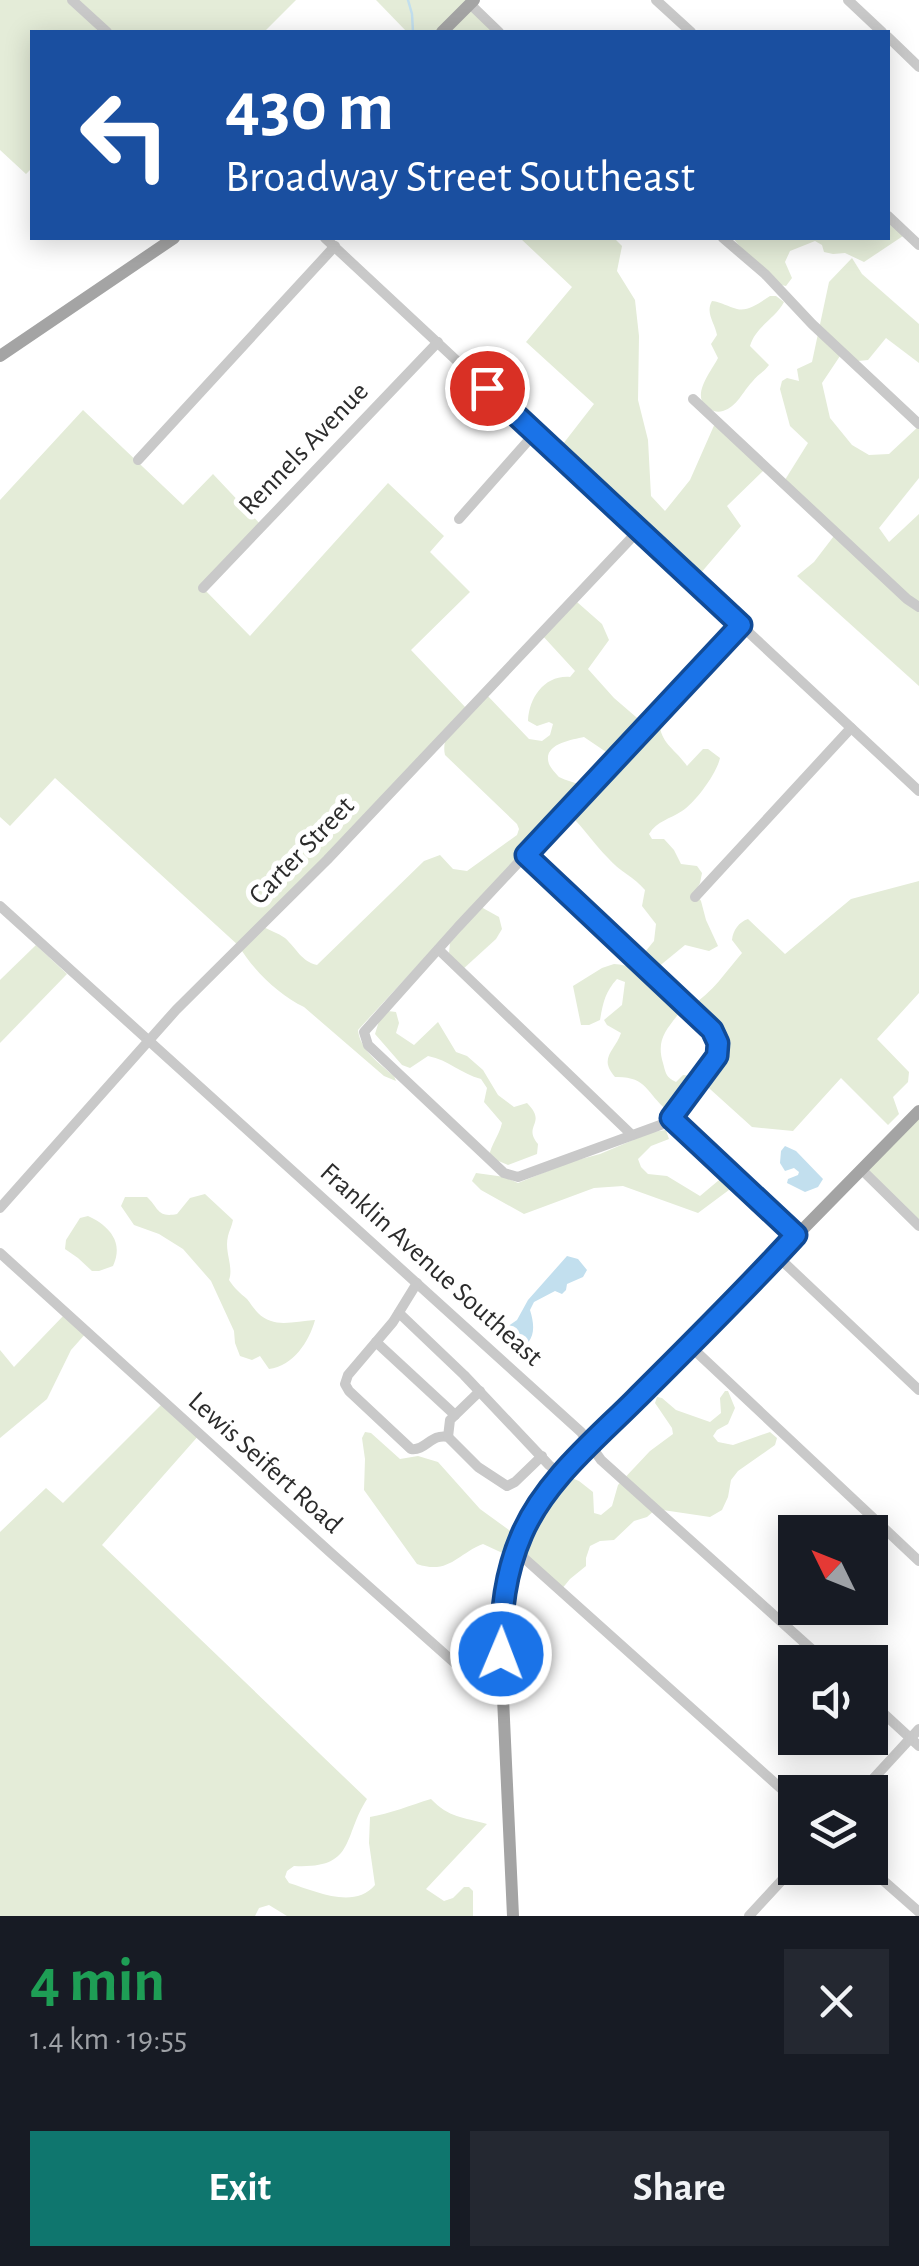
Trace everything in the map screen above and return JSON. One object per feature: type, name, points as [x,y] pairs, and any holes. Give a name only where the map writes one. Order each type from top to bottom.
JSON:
[{"type":"main road","points":[[444,30],[472,2]]},
{"type":"main road","points":[[0,356],[171,240]]},
{"type":"main road","points":[[513,1916],[502,1600],[516,1550],[538,1504],[590,1446],[919,1111]]},
{"type":"street","points":[[72,0],[105,30]]},
{"type":"street","points":[[656,0],[689,30]]},
{"type":"street","points":[[848,0],[880,30]]},
{"type":"street","points":[[472,2],[497,30]]},
{"type":"street","points":[[890,40],[919,66]]},
{"type":"street","points":[[890,218],[919,246]]},
{"type":"street","points":[[725,240],[919,424]]},
{"type":"street","points":[[138,460],[330,242],[919,791]]},
{"type":"street","name":"Rennels Avenue","points":[[203,588],[438,342]]},
{"type":"street","points":[[692,400],[919,607]]},
{"type":"street","points":[[459,519],[535,433]]},
{"type":"street","name":"Carter Street","points":[[0,1208],[208,977],[327,860],[639,530]]},
{"type":"street","points":[[526,855],[706,1022],[718,1043],[714,1063],[663,1124],[524,1176],[512,1176],[368,1045],[364,1037],[366,1028],[526,855],[741,625]]},
{"type":"street","points":[[694,897],[852,728]]},
{"type":"street","name":"Franklin Avenue Southeast","points":[[0,906],[581,1432],[600,1460],[807,1645]]},
{"type":"street","points":[[438,950],[632,1135]]},
{"type":"street","points":[[671,1118],[796,1235]]},
{"type":"street","points":[[862,1170],[919,1226]]},
{"type":"street","name":"Lewis Seifert Road","points":[[0,1253],[364,1582],[503,1702]]},
{"type":"street","points":[[777,1256],[919,1390]]},
{"type":"street","points":[[417,1283],[399,1313],[348,1374],[345,1384],[349,1391],[411,1449],[419,1450],[436,1437],[448,1437],[478,1467],[507,1486],[542,1456]]},
{"type":"street","points":[[399,1313],[562,1476]]},
{"type":"street","points":[[376,1342],[455,1415]]},
{"type":"street","points":[[689,1346],[919,1561]]},
{"type":"street","points":[[448,1437],[450,1420],[480,1390]]},
{"type":"street","points":[[516,1550],[778,1786]]},
{"type":"street","points":[[879,1775],[916,1738],[888,1715]]},
{"type":"street","points":[[750,1916],[778,1885]]},
{"type":"street","points":[[888,1885],[919,1912]]},
{"type":"green space","points":[[0,0],[296,0],[266,30],[30,30],[30,170],[26,174],[0,150]]},
{"type":"green space","points":[[376,0],[474,0],[497,30],[405,30]]},
{"type":"green space","points":[[890,224],[903,236],[864,262],[845,253],[824,252],[815,241],[790,251],[785,262],[792,278],[786,286],[735,240],[890,240]]},
{"type":"green space","points":[[522,240],[616,240],[622,246],[617,271],[635,300],[638,400],[648,440],[651,496],[665,511],[690,480],[716,421],[767,467],[727,506],[741,526],[694,581],[556,453],[594,404],[526,342],[572,287]]},
{"type":"green space","points":[[852,258],[862,274],[919,324],[919,363],[886,338],[868,360],[858,361],[842,353],[822,383],[830,418],[852,445],[869,455],[889,454],[919,426],[919,478],[879,528],[889,542],[919,514],[919,686],[797,576],[814,562],[837,532],[783,483],[808,443],[790,426],[780,389],[787,378],[799,381],[797,369],[812,362],[829,282]]},
{"type":"green space","points":[[770,296],[784,302],[750,346],[769,365],[732,406],[721,412],[712,410],[703,403],[701,391],[718,358],[711,344],[717,335],[710,314],[712,301],[741,310]]},
{"type":"green space","points":[[83,410],[183,505],[213,474],[262,526],[203,588],[250,636],[388,483],[444,536],[430,552],[470,592],[411,650],[467,709],[261,926],[285,938],[312,963],[317,965],[424,861],[440,855],[453,869],[467,871],[517,835],[517,824],[445,755],[447,738],[457,721],[485,693],[529,739],[542,741],[550,735],[553,724],[537,726],[528,721],[531,704],[546,684],[570,677],[575,671],[541,634],[577,602],[602,624],[609,640],[588,669],[643,723],[612,756],[584,737],[554,747],[549,764],[559,777],[583,786],[358,1030],[367,1050],[396,1081],[384,1076],[304,1007],[267,981],[239,946],[55,778],[10,826],[0,817],[0,500]]},
{"type":"green space","points":[[654,723],[687,766],[703,749],[720,758],[693,801],[649,834],[652,839],[664,839],[681,864],[697,866],[702,873],[695,892],[718,946],[709,951],[685,945],[657,968],[647,960],[645,952],[654,941],[656,924],[642,906],[645,890],[612,863],[570,815]]},
{"type":"green space","points":[[919,881],[919,993],[877,1039],[909,1072],[908,1082],[893,1097],[899,1114],[888,1125],[841,1078],[793,1131],[752,1127],[700,1080],[718,1043],[690,1007],[742,953],[732,940],[737,927],[748,919],[785,954],[851,899]]},
{"type":"green space","points":[[481,907],[499,917],[502,929],[462,970],[449,953],[450,943]]},
{"type":"green space","points":[[36,945],[67,974],[0,1043],[0,980]]},
{"type":"green space","points":[[614,964],[643,974],[660,987],[680,1012],[664,1036],[661,1055],[670,1078],[676,1082],[683,1075],[691,1076],[683,1096],[667,1110],[634,1079],[615,1077],[608,1065],[621,1033],[604,1020],[622,1005],[625,982],[617,979],[610,989],[600,1020],[581,1025],[573,986]]},
{"type":"green space","points":[[388,1011],[396,1012],[396,1033],[414,1045],[438,1022],[456,1052],[483,1070],[498,1095],[514,1107],[527,1103],[535,1116],[532,1133],[538,1144],[537,1154],[508,1165],[489,1157],[502,1123],[484,1102],[487,1088],[481,1079],[428,1056],[410,1068],[402,1065],[375,1034]]},
{"type":"green space","points":[[919,1111],[919,1226],[862,1170]]},
{"type":"green space","points":[[666,1130],[669,1139],[651,1146],[638,1159],[648,1174],[667,1176],[700,1196],[725,1175],[737,1184],[698,1213],[623,1186],[594,1188],[524,1214],[472,1181],[476,1173],[518,1183]]},
{"type":"green space","points":[[205,1194],[233,1220],[227,1248],[229,1280],[235,1288],[271,1321],[315,1320],[299,1352],[278,1367],[269,1369],[260,1356],[252,1360],[240,1356],[234,1331],[211,1281],[183,1249],[134,1225],[121,1206],[125,1197],[147,1197],[162,1213],[177,1214],[190,1198]]},
{"type":"green space","points":[[88,1216],[103,1225],[116,1243],[113,1266],[99,1271],[92,1271],[65,1249],[66,1240],[80,1218]]},
{"type":"green space","points":[[66,1313],[87,1332],[71,1350],[47,1399],[0,1438],[0,1350],[14,1367]]},
{"type":"green space","points":[[725,1391],[735,1408],[728,1424],[713,1436],[718,1442],[733,1445],[770,1432],[777,1438],[775,1445],[731,1480],[722,1510],[710,1517],[656,1509],[634,1521],[614,1540],[590,1546],[586,1566],[561,1590],[516,1551],[513,1558],[483,1544],[445,1565],[417,1564],[364,1490],[365,1432],[400,1459],[418,1456],[438,1462],[480,1509],[520,1538],[569,1477],[593,1492],[594,1513],[601,1515],[612,1506],[618,1485],[650,1451],[673,1434],[655,1403],[657,1397],[676,1410],[710,1422],[721,1413],[720,1398]]},
{"type":"green space","points":[[164,1402],[200,1434],[102,1545],[367,1799],[338,1856],[314,1866],[294,1866],[285,1877],[289,1883],[322,1894],[345,1897],[366,1892],[375,1885],[370,1817],[431,1799],[450,1813],[487,1824],[426,1889],[444,1901],[469,1887],[473,1891],[473,1916],[287,1916],[269,1905],[259,1908],[255,1916],[0,1916],[0,1532],[46,1488],[63,1503]]},
{"type":"water","points":[[785,1146],[796,1151],[823,1179],[818,1187],[805,1192],[787,1183],[799,1172],[794,1168],[785,1171],[780,1163]]},
{"type":"water","points":[[567,1256],[578,1259],[587,1270],[583,1277],[567,1284],[562,1294],[555,1291],[534,1302],[530,1310],[530,1340],[513,1351],[500,1332],[517,1320],[528,1300]]},
{"type":"waterway","points":[[408,0],[413,30]]},
{"type":"route","points":[[487,388],[741,625],[526,855],[712,1030],[718,1043],[717,1056],[671,1118],[796,1235],[538,1504],[507,1574],[502,1600],[501,1654]]}]
